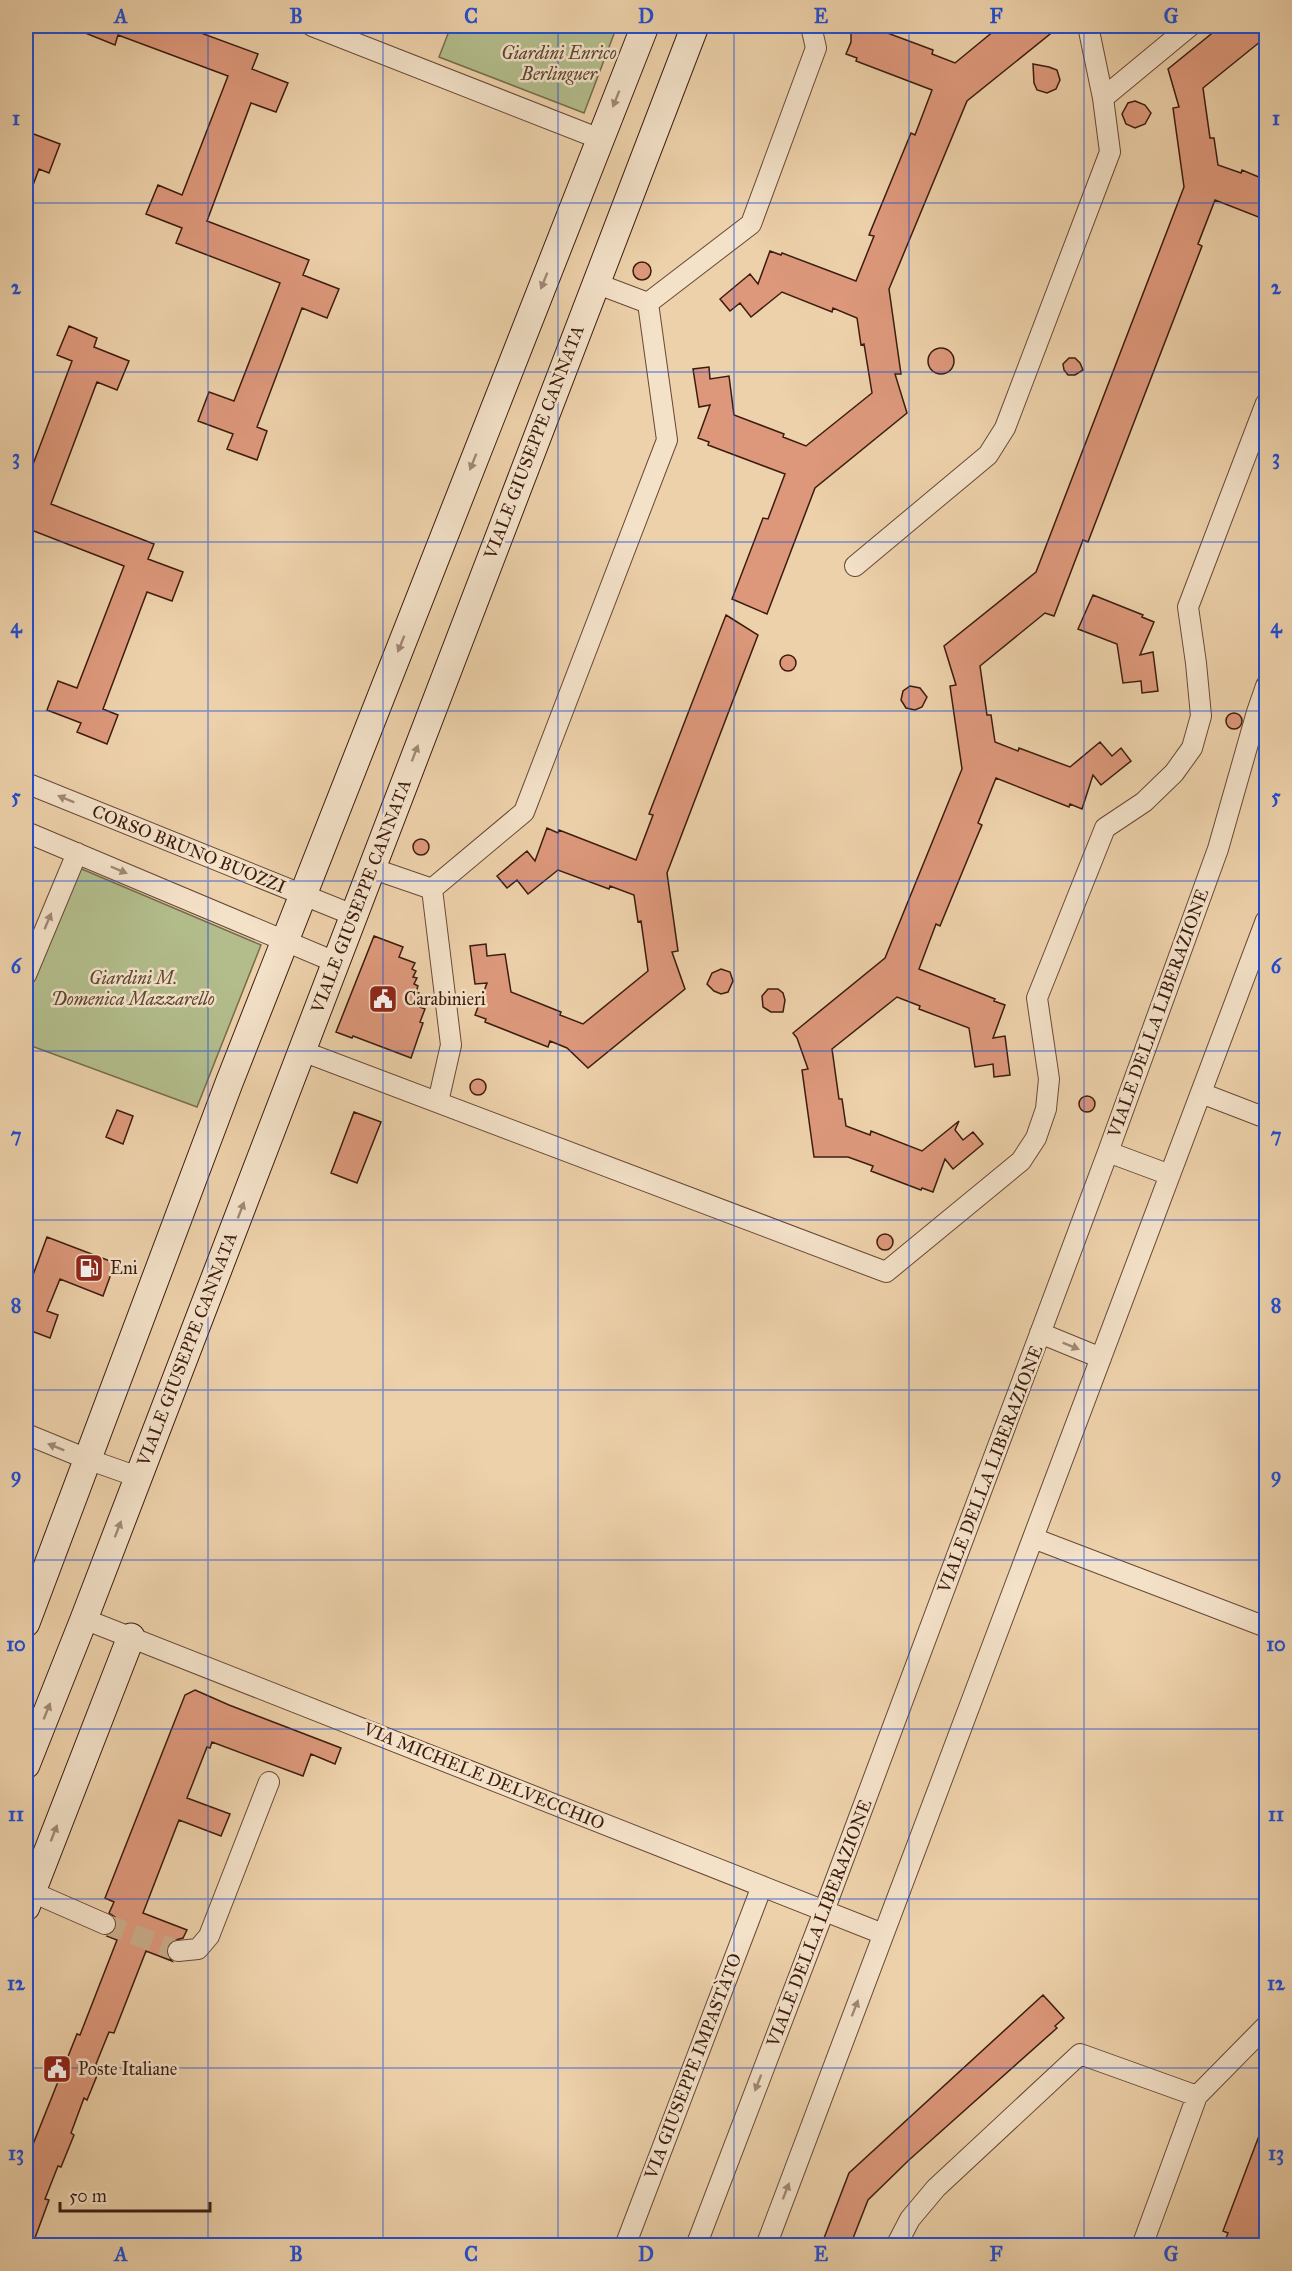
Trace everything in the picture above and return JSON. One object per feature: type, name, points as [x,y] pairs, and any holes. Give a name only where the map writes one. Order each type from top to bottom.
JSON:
[{"type":"street","points":[[312,26],[600,139]]},
{"type":"street","points":[[26,1623],[284,941],[645,26]]},
{"type":"street","name":"VIALE GIUSEPPE CANNATA","points":[[26,1765],[695,26]]},
{"type":"street","points":[[648,303],[751,224],[816,48],[811,26]]},
{"type":"street","points":[[855,566],[988,455],[1005,428],[1110,152],[1088,26]]},
{"type":"street","points":[[1102,98],[1190,26]]},
{"type":"street","points":[[595,283],[648,303]]},
{"type":"street","points":[[432,889],[524,813],[667,440],[648,303]]},
{"type":"street","points":[[302,1050],[886,1272],[1021,1161],[1036,1138],[1046,1108],[1049,1079],[1037,998],[1105,828],[1144,802],[1174,773],[1192,748],[1201,716],[1188,607],[1266,403]]},
{"type":"street","name":"VIALE DELLA LIBERAZIONE","points":[[696,2246],[1108,1152],[1218,849],[1266,686]]},
{"type":"street","name":"CORSO BRUNO BUOZZI","points":[[26,783],[353,915]]},
{"type":"street","points":[[26,832],[335,962]]},
{"type":"street","points":[[26,975],[77,853]]},
{"type":"street","points":[[371,868],[432,889]]},
{"type":"street","points":[[432,889],[451,1045],[438,1102]]},
{"type":"street","points":[[766,2246],[1266,920]]},
{"type":"street","points":[[1201,1093],[1266,1118]]},
{"type":"street","points":[[1108,1152],[1170,1175]]},
{"type":"street","points":[[1040,1333],[1101,1358]]},
{"type":"street","points":[[26,1434],[138,1477]]},
{"type":"street","points":[[1033,1538],[1266,1627]]},
{"type":"street","name":"VIA MICHELE DELVECCHIO","points":[[84,1618],[883,1934]]},
{"type":"street","points":[[105,1924],[28,1900],[131,1637]]},
{"type":"street","points":[[178,1951],[198,1949],[209,1936],[268,1782]]},
{"type":"street","name":"VIA GIUSEPPE IMPASTÀTO","points":[[626,2246],[762,1886]]},
{"type":"street","points":[[1142,2246],[1197,2096],[1266,2026]]},
{"type":"street","points":[[896,2246],[910,2219],[936,2188],[1080,2054],[1197,2096]]},
{"type":"green space","name":"Giardini Enrico Berlinguer","points":[[451,26],[617,26],[584,113],[439,57]]},
{"type":"green space","name":"Giardini M. Domenica Mazzarello","points":[[77,867],[261,945],[197,1107],[26,1044],[26,987]]},
{"type":"building","points":[[68,26],[182,26],[258,54],[252,69],[288,83],[276,112],[251,103],[207,221],[309,260],[303,275],[339,289],[327,318],[302,308],[257,427],[267,431],[257,460],[227,449],[233,434],[198,421],[209,392],[234,401],[280,283],[176,243],[182,228],[146,214],[158,185],[182,195],[228,76],[118,35],[115,45]]},
{"type":"building","points":[[851,26],[882,26],[882,31],[933,50],[932,54],[955,63],[1000,26],[1060,26],[967,101],[889,289],[901,374],[895,374],[907,413],[815,488],[767,614],[732,599],[763,518],[768,519],[785,474],[708,445],[709,442],[698,438],[710,405],[699,407],[693,369],[709,367],[710,379],[729,376],[734,415],[784,434],[783,437],[806,446],[872,393],[857,318],[833,308],[832,312],[782,292],[751,317],[740,303],[730,311],[720,299],[750,274],[758,284],[770,251],[781,255],[782,253],[856,281],[874,236],[869,235],[911,133],[915,135],[932,90],[856,61],[857,58],[846,54],[851,42]]},
{"type":"building","points":[[1221,26],[1266,26],[1266,37],[1203,88],[1210,138],[1214,138],[1218,165],[1241,173],[1242,170],[1266,180],[1266,220],[1215,200],[1198,244],[1202,246],[1088,542],[1083,540],[1054,616],[1045,613],[980,666],[987,715],[991,715],[995,742],[1018,751],[1019,748],[1070,767],[1100,742],[1112,756],[1121,748],[1131,761],[1101,785],[1093,775],[1082,809],[1070,804],[1069,807],[996,778],[978,823],[982,825],[940,926],[936,924],[919,969],[1005,1005],[993,1038],[1005,1036],[1010,1075],[994,1077],[993,1064],[975,1067],[969,1028],[919,1009],[920,1006],[897,997],[832,1049],[839,1099],[842,1099],[846,1126],[870,1135],[871,1131],[922,1151],[959,1121],[955,1130],[963,1140],[973,1132],[983,1144],[953,1169],[945,1159],[933,1192],[922,1188],[921,1190],[871,1171],[873,1166],[848,1157],[814,1157],[802,1070],[808,1069],[793,1033],[885,958],[962,769],[950,686],[956,685],[944,646],[1036,572],[1184,187],[1173,108],[1179,107],[1168,69]]},
{"type":"building","points":[[1033,64],[1057,70],[1060,80],[1056,89],[1047,93],[1037,90],[1034,83]]},
{"type":"building","points":[[1135,101],[1145,105],[1151,113],[1145,124],[1135,128],[1126,124],[1122,114],[1128,103]]},
{"type":"building","points":[[31,133],[60,144],[49,173],[39,169],[27,201],[26,149]]},
{"type":"building","points":[[642,262],[648,265],[651,271],[648,277],[642,280],[636,277],[633,271],[636,265]]},
{"type":"building","points":[[69,326],[97,338],[94,347],[129,361],[117,390],[97,382],[51,504],[154,544],[148,559],[183,572],[172,601],[147,592],[103,709],[118,715],[107,744],[77,732],[81,723],[47,710],[58,681],[77,688],[124,566],[26,528],[26,483],[72,361],[57,355]]},
{"type":"building","points":[[941,348],[951,351],[954,361],[951,371],[941,374],[931,371],[928,361],[931,351]]},
{"type":"building","points":[[1069,358],[1075,358],[1083,370],[1075,375],[1068,375],[1063,364]]},
{"type":"building","points":[[1093,595],[1143,615],[1142,617],[1154,622],[1140,655],[1153,652],[1158,691],[1142,693],[1141,681],[1123,683],[1117,644],[1078,629]]},
{"type":"building","points":[[726,615],[758,635],[667,873],[678,951],[672,952],[685,989],[588,1068],[567,1048],[550,1041],[548,1047],[485,1022],[486,1019],[475,1015],[487,983],[475,984],[470,946],[486,944],[487,956],[505,954],[511,992],[561,1012],[560,1015],[583,1024],[648,971],[641,921],[638,922],[634,895],[610,886],[609,889],[558,870],[528,894],[517,880],[507,888],[497,876],[527,851],[535,861],[547,828],[558,833],[559,830],[636,860],[653,815],[649,814]]},
{"type":"building","points":[[785,655],[791,655],[796,663],[794,669],[785,671],[780,666],[780,660]]},
{"type":"building","points":[[910,686],[920,688],[927,697],[922,707],[915,710],[906,708],[901,700],[903,691]]},
{"type":"building","points":[[1231,713],[1237,713],[1242,721],[1240,727],[1231,729],[1226,724],[1226,718]]},
{"type":"building","points":[[418,839],[424,839],[429,847],[427,853],[418,855],[413,850],[413,844]]},
{"type":"building","name":"Carabinieri","points":[[374,936],[403,947],[399,957],[415,963],[412,969],[416,971],[413,977],[417,978],[414,984],[418,986],[416,992],[419,993],[415,1005],[425,1009],[420,1022],[423,1023],[411,1058],[336,1032]]},
{"type":"building","points":[[721,969],[730,972],[733,981],[728,992],[721,994],[707,984],[712,973]]},
{"type":"building","points":[[768,989],[778,989],[783,993],[785,1000],[783,1012],[771,1012],[763,1007],[762,996]]},
{"type":"building","points":[[475,1079],[481,1079],[486,1087],[484,1093],[475,1095],[470,1090],[470,1084]]},
{"type":"building","points":[[1084,1096],[1090,1096],[1095,1104],[1093,1110],[1084,1112],[1079,1107],[1079,1101]]},
{"type":"building","points":[[117,1110],[133,1116],[123,1144],[106,1137]]},
{"type":"building","points":[[354,1112],[381,1122],[357,1183],[331,1173]]},
{"type":"building","points":[[882,1234],[888,1234],[893,1242],[891,1248],[882,1250],[877,1245],[877,1239]]},
{"type":"building","points":[[47,1237],[115,1263],[103,1296],[60,1279],[47,1311],[58,1315],[50,1338],[26,1329],[26,1294]]},
{"type":"building","points":[[195,1690],[341,1748],[335,1764],[311,1754],[303,1776],[212,1742],[210,1748],[207,1747],[187,1798],[230,1814],[221,1836],[179,1820],[143,1913],[187,1930],[183,1938],[172,1941],[167,1946],[166,1953],[172,1961],[146,1951],[114,2033],[109,2032],[96,2064],[101,2066],[87,2100],[84,2098],[71,2133],[74,2135],[45,2199],[49,2200],[32,2246],[26,2246],[26,2162],[117,1940],[107,1936],[116,1929],[117,1923],[115,1917],[109,1913],[114,1902],[105,1898],[185,1695]]},
{"type":"building","points":[[1043,1995],[1064,2018],[1055,2026],[1057,2028],[909,2160],[868,2200],[850,2246],[821,2246],[849,2173]]},
{"type":"building","points":[[1265,2120],[1266,2224],[1258,2246],[1223,2246],[1228,2233],[1223,2231]]},
{"type":"tunnel","points":[[105,1924],[178,1951]]},
{"type":"place","name":"Carabinieri","points":[[383,999]]},
{"type":"place","name":"Eni","points":[[89,1268]]},
{"type":"place","name":"Poste Italiane","points":[[57,2069]]}]
